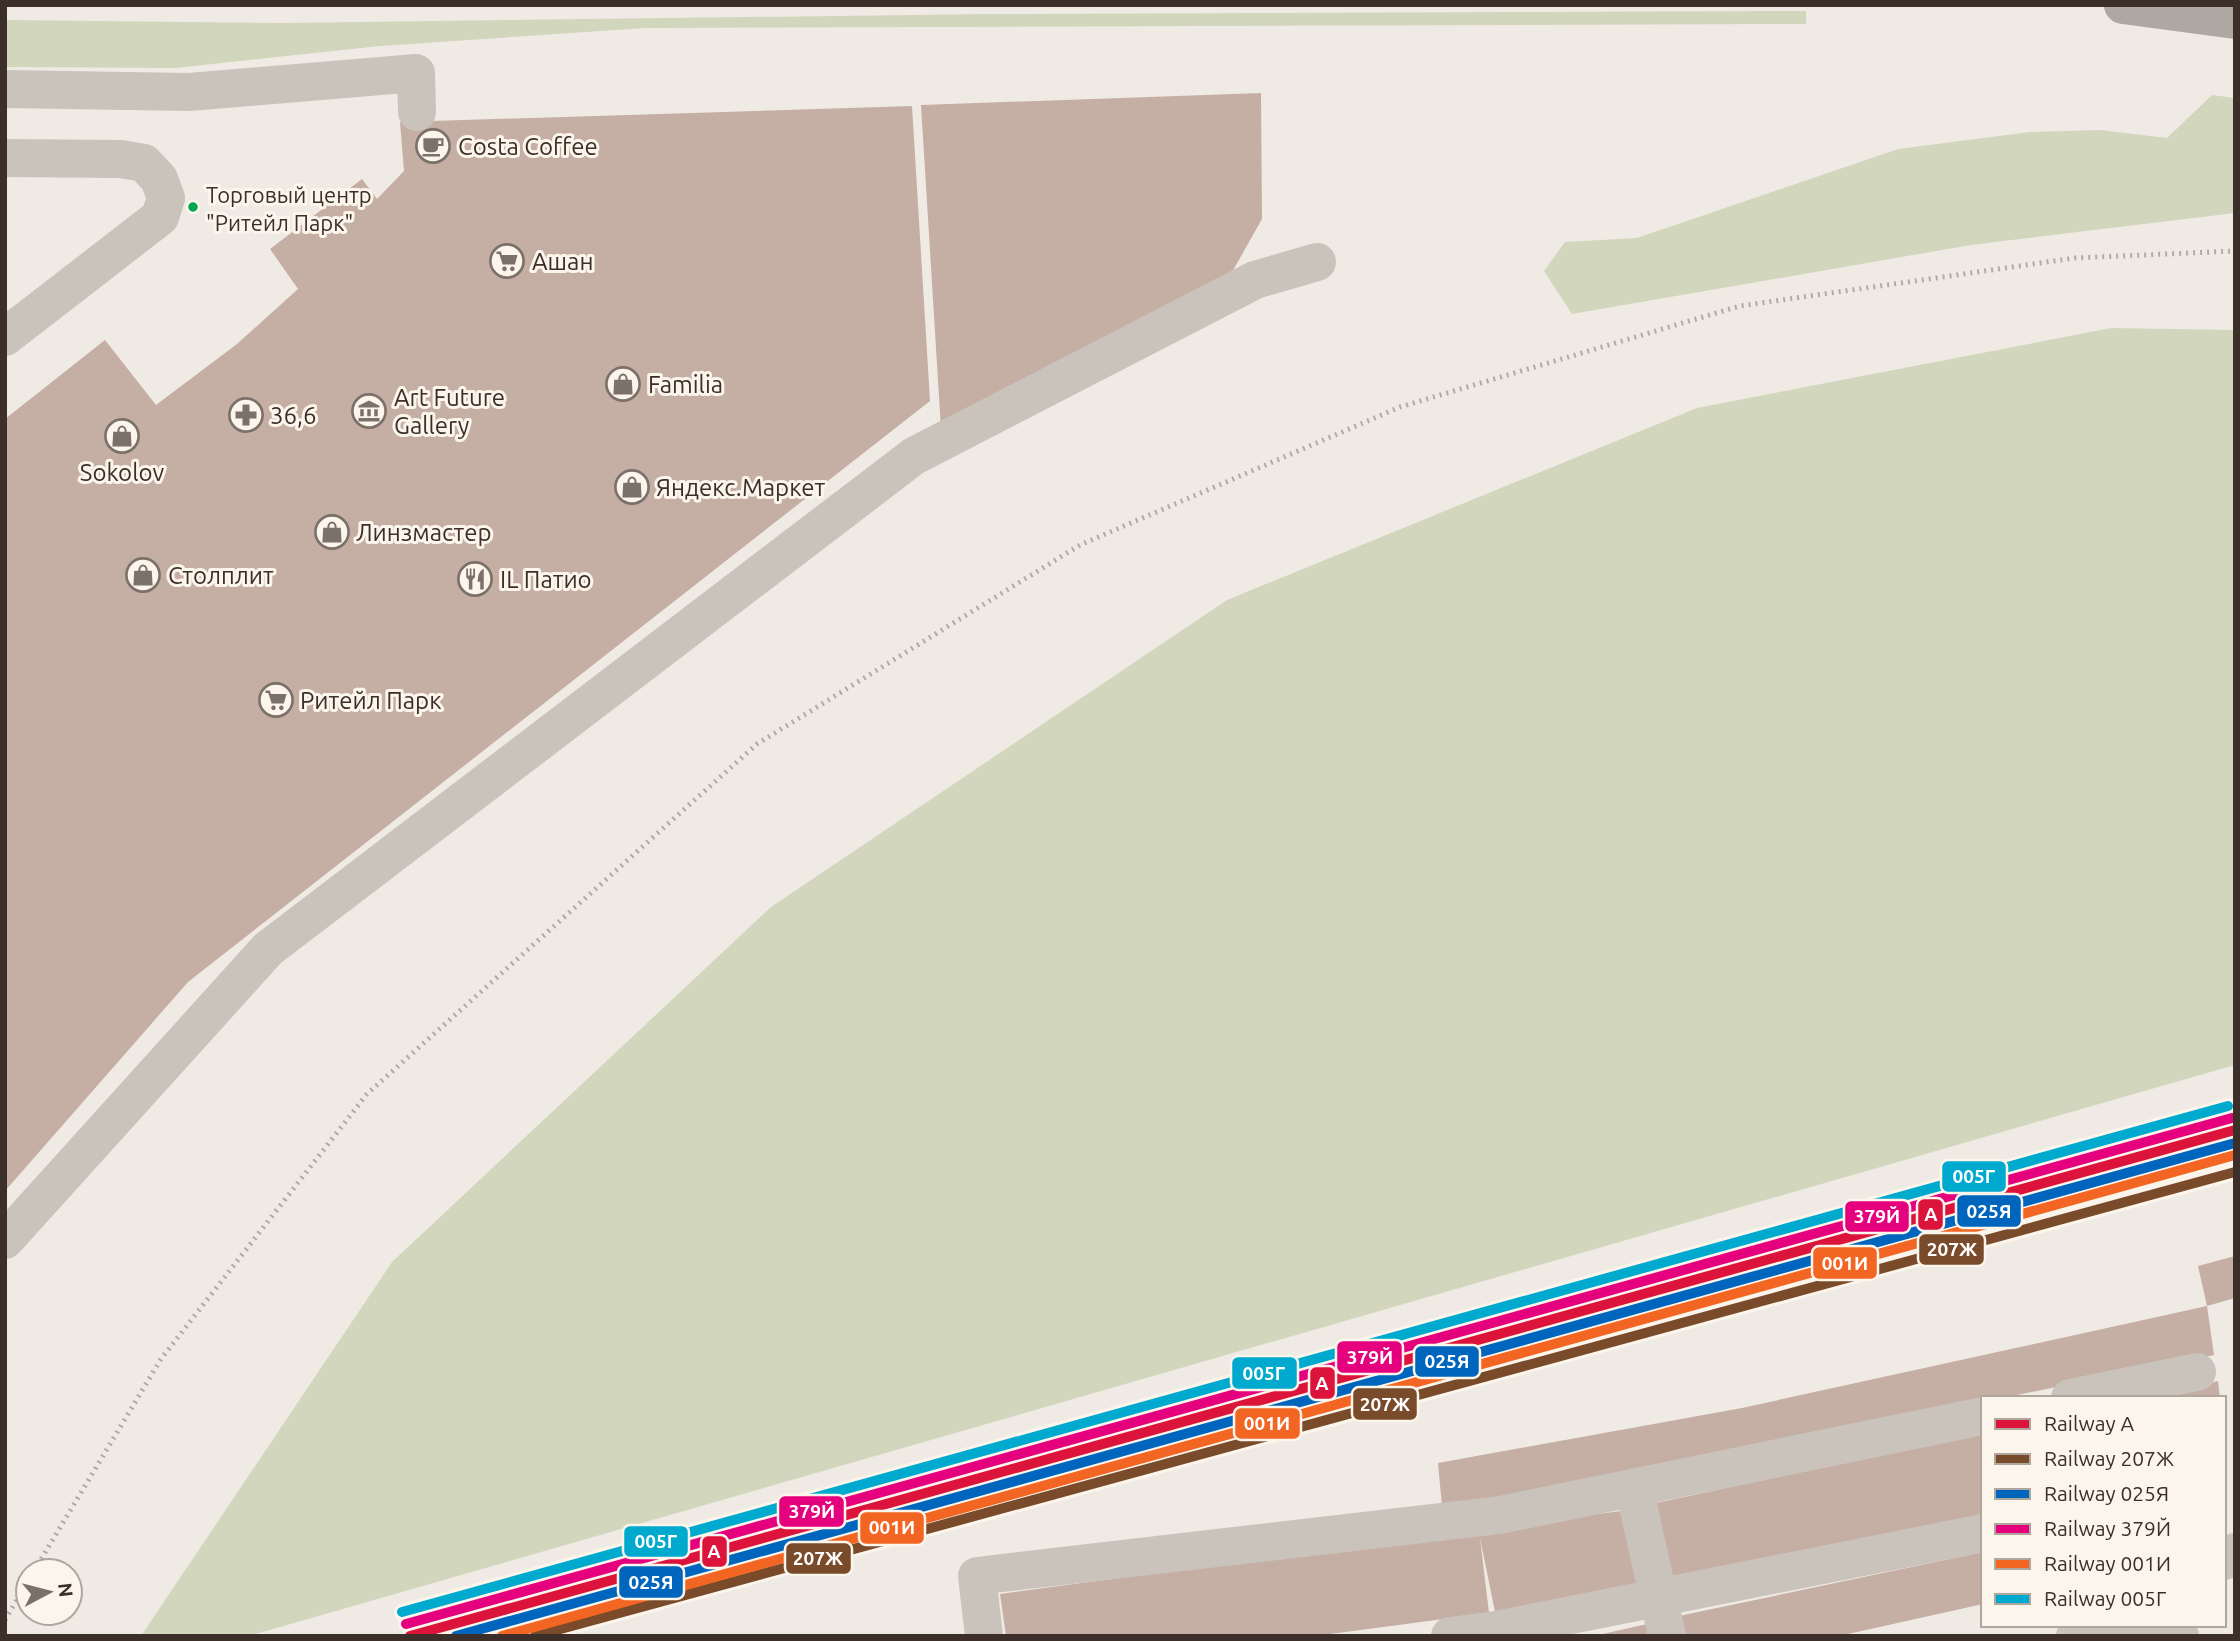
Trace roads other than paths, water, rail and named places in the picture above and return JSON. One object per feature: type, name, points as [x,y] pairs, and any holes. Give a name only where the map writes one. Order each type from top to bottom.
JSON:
[{"type":"main road","points":[[2123,5],[2235,20]]},
{"type":"lane","points":[[5,89],[189,92],[416,73],[417,112]]},
{"type":"lane","points":[[5,158],[121,159],[144,163],[159,179],[166,198],[160,217],[5,337]]},
{"type":"lane","points":[[5,1240],[268,949],[914,456],[1255,280],[1317,262]]},
{"type":"lane","points":[[2087,1396],[2113,1393],[2197,1372]]},
{"type":"lane","points":[[984,1636],[977,1576],[1500,1515],[1981,1416]]},
{"type":"lane","points":[[1634,1488],[1667,1636]]},
{"type":"lane","points":[[1460,1635],[1981,1533]]},
{"type":"lane","points":[[2075,1636],[2157,1629]]},
{"type":"railway","points":[[42,1557],[161,1359],[367,1094],[757,744],[1080,545],[1400,407],[1740,306],[2075,258],[2235,251]]},
{"type":"railway","points":[[5,1620],[14,1605]]},
{"type":"rail line","name":"005Г","points":[[402,1612],[2228,1106]]},
{"type":"rail line","name":"379Й","points":[[406,1624],[2232,1118]]},
{"type":"rail line","name":"A","points":[[410,1636],[2235,1130]]},
{"type":"rail line","name":"025Я","points":[[456,1636],[2235,1143]]},
{"type":"rail line","name":"001И","points":[[502,1636],[2235,1155]]},
{"type":"rail line","name":"207Ж","points":[[535,1636],[2235,1172]]},
{"type":"place","name":"Costa Coffee","points":[[433,146]]},
{"type":"place","name":"Торговый центр \"Ритейл Парк\"","points":[[193,207]]},
{"type":"place","name":"Ашан","points":[[507,261]]},
{"type":"place","name":"Familia","points":[[623,384]]},
{"type":"place","name":"Art Future Gallery","points":[[369,411]]},
{"type":"place","name":"36,6","points":[[246,415]]},
{"type":"place","name":"Sokolov","points":[[122,436]]},
{"type":"place","name":"Яндекс.Маркет","points":[[632,487]]},
{"type":"place","name":"Линзмастер","points":[[332,532]]},
{"type":"place","name":"Столплит","points":[[143,575]]},
{"type":"place","name":"IL Патио","points":[[475,579]]},
{"type":"place","name":"Ритейл Парк","points":[[276,700]]}]
